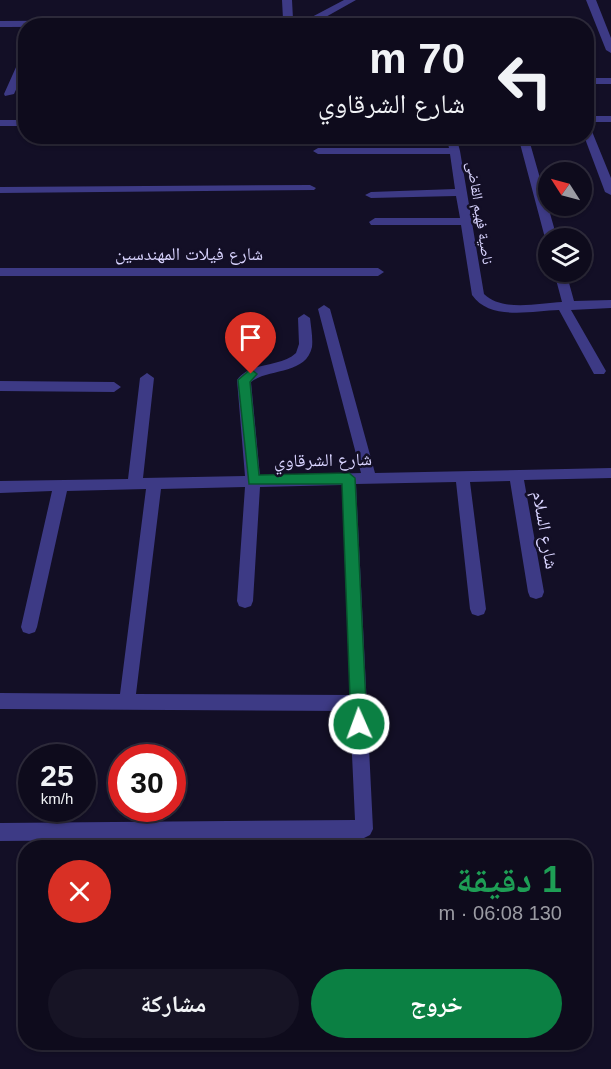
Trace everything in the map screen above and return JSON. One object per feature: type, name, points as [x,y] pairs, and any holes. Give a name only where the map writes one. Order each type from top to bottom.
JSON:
[{"type":"street","points":[[287,0],[288,18]]},
{"type":"street","points":[[321,18],[351,0]]},
{"type":"street","points":[[591,0],[611,50]]},
{"type":"street","points":[[0,24],[18,24]]},
{"type":"street","points":[[9,94],[18,74]]},
{"type":"street","points":[[594,81],[611,81]]},
{"type":"street","points":[[594,119],[611,119]]},
{"type":"street","points":[[0,123],[18,123]]},
{"type":"street","name":"ناصية فهيم القاضى","points":[[453,144],[478,295],[484,302],[494,307],[566,306]]},
{"type":"street","points":[[525,144],[548,228]]},
{"type":"street","points":[[592,144],[611,192]]},
{"type":"street","points":[[318,152],[455,151]]},
{"type":"street","points":[[0,190],[310,188]]},
{"type":"street","points":[[371,195],[461,192]]},
{"type":"street","points":[[375,222],[466,221]]},
{"type":"street","name":"شارع فيلات المهندسين","points":[[0,272],[378,272]]},
{"type":"street","points":[[562,282],[566,306],[598,370]]},
{"type":"street","points":[[566,306],[611,304]]},
{"type":"street","points":[[324,309],[369,478]]},
{"type":"street","points":[[245,601],[253,481],[244,380],[251,374],[291,364],[300,357],[305,350],[304,318]]},
{"type":"street","points":[[135,483],[147,378]]},
{"type":"street","points":[[0,386],[114,387]]},
{"type":"street","name":"شارع السلام","points":[[516,475],[536,592]]},
{"type":"street","name":"شارع الشرقاوي","points":[[0,487],[349,478],[610,475]]},
{"type":"street","points":[[462,476],[478,609]]},
{"type":"street","points":[[0,832],[363,829],[349,478]]},
{"type":"street","points":[[127,702],[154,483]]},
{"type":"street","points":[[29,627],[60,485]]},
{"type":"street","points":[[0,701],[358,703]]},
{"type":"route","points":[[251,374],[244,380],[253,481],[349,478],[359,724]]}]
